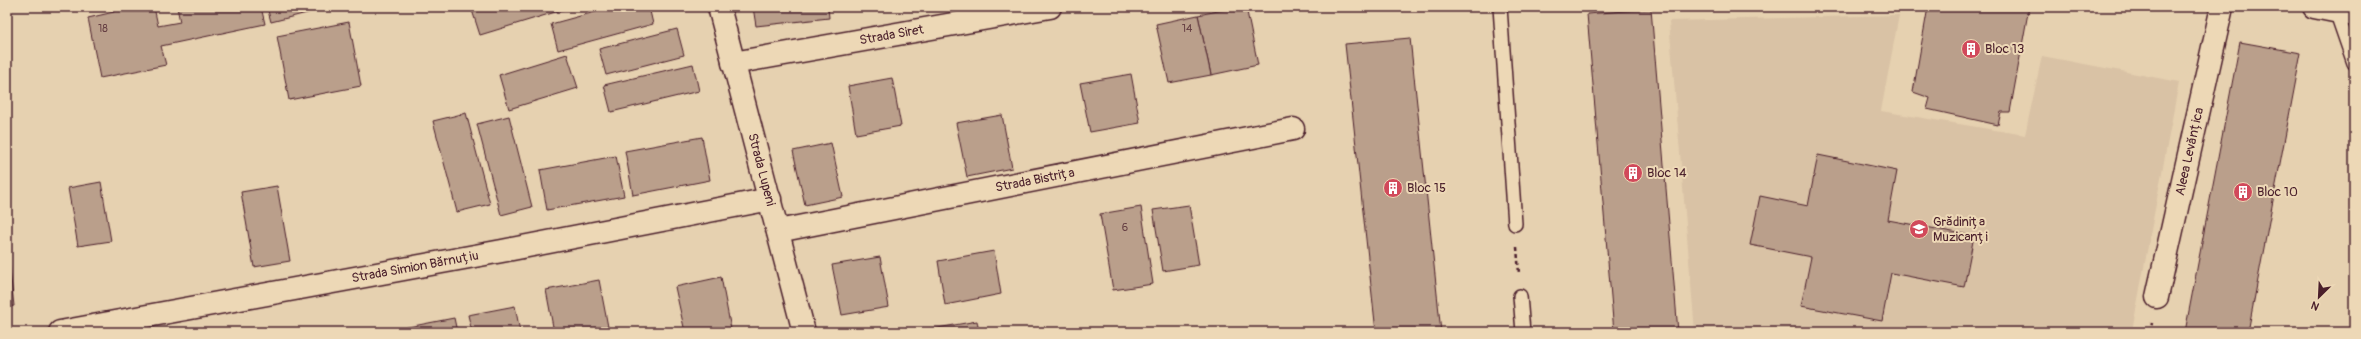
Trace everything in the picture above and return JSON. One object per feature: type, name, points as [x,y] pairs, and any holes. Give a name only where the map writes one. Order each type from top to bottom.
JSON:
[{"type":"street","name":"Strada Lupeni","points":[[719,7],[804,332]]},
{"type":"street","name":"Strada Siret","points":[[734,63],[1050,7]]},
{"type":"street","name":"Aleea Levănțica","points":[[2157,297],[2222,7]]},
{"type":"street","points":[[2314,7],[2345,13]]},
{"type":"street","name":"Strada Bistrița","points":[[778,231],[1293,129]]},
{"type":"street","name":"Strada Simion Bărnuțiu","points":[[60,332],[92,329],[770,198]]},
{"type":"lane","points":[[1500,7],[1515,224]]},
{"type":"lane","points":[[2345,13],[2354,63]]},
{"type":"lane","points":[[1520,296],[1523,332]]},
{"type":"path","points":[[1515,224],[1520,296]]},
{"type":"shaded area","name":"Grădinița Muzicanți","points":[[1899,15],[1881,111],[2025,135],[2042,56],[2179,82],[2132,331],[2114,328],[2116,332],[1695,332],[1669,21]]},
{"type":"building","points":[[113,7],[154,7],[158,26],[180,22],[177,7],[261,7],[265,24],[161,46],[166,65],[100,78],[88,18],[114,12]]},
{"type":"building","points":[[267,7],[331,7],[271,22]]},
{"type":"building","points":[[471,7],[572,7],[480,35]]},
{"type":"building","points":[[613,7],[649,7],[653,24],[558,50],[551,24]]},
{"type":"building","points":[[753,7],[828,7],[829,18],[756,26]]},
{"type":"building","points":[[1238,7],[1246,7],[1258,65],[1211,75],[1198,15]]},
{"type":"building","name":"Bloc 13","points":[[1928,7],[2029,7],[2010,112],[2001,112],[1998,125],[1927,109],[1930,98],[1913,92]]},
{"type":"building","name":"Bloc 14","points":[[1651,9],[1678,332],[1614,332],[1587,14]]},
{"type":"building","points":[[1198,15],[1211,75],[1169,83],[1156,24]]},
{"type":"building","points":[[349,22],[361,86],[289,100],[277,36]]},
{"type":"building","points":[[677,29],[684,55],[606,75],[599,49]]},
{"type":"building","name":"Bloc 15","points":[[1410,38],[1441,332],[1376,332],[1345,44]]},
{"type":"building","name":"Bloc 10","points":[[2240,42],[2301,53],[2248,332],[2185,332]]},
{"type":"building","points":[[567,54],[578,88],[509,109],[499,75]]},
{"type":"building","points":[[693,64],[699,91],[611,112],[604,85]]},
{"type":"building","points":[[1131,74],[1140,123],[1090,132],[1080,83]]},
{"type":"building","points":[[892,78],[901,126],[856,134],[848,86]]},
{"type":"building","points":[[466,113],[490,204],[457,212],[433,121]]},
{"type":"building","points":[[1002,115],[1012,168],[967,177],[956,123]]},
{"type":"building","points":[[509,116],[532,207],[501,215],[477,124]]},
{"type":"building","points":[[702,137],[710,180],[633,195],[625,151]]},
{"type":"building","points":[[831,143],[843,197],[805,205],[793,151]]},
{"type":"building","name":"Grădinița Muzicanți","points":[[1818,155],[1897,171],[1888,220],[1974,236],[1964,287],[1891,273],[1882,321],[1801,306],[1811,257],[1750,245],[1760,196],[1808,206]]},
{"type":"building","points":[[616,156],[624,196],[547,210],[540,170]]},
{"type":"building","points":[[101,182],[111,241],[78,246],[68,188]]},
{"type":"building","points":[[277,186],[290,261],[254,267],[241,192]]},
{"type":"building","points":[[1189,205],[1199,265],[1163,271],[1153,210]]},
{"type":"building","points":[[1141,207],[1153,284],[1113,290],[1100,214]]},
{"type":"building","points":[[7,243],[14,306],[7,307]]},
{"type":"building","points":[[994,251],[1001,294],[945,305],[938,261]]},
{"type":"building","points":[[880,257],[889,307],[842,315],[832,265]]},
{"type":"building","points":[[721,277],[731,329],[716,332],[685,332],[675,287]]},
{"type":"building","points":[[599,280],[609,332],[554,332],[546,290]]},
{"type":"building","points":[[515,306],[520,332],[472,332],[468,315]]},
{"type":"building","points":[[454,318],[457,332],[393,332],[393,330]]},
{"type":"building","points":[[977,321],[979,332],[915,332]]},
{"type":"place","name":"Bloc 13","points":[[1971,49]]},
{"type":"place","name":"Bloc 14","points":[[1633,173]]},
{"type":"place","name":"Bloc 15","points":[[1393,188]]},
{"type":"place","name":"Bloc 10","points":[[2243,192]]},
{"type":"place","name":"Grădinița Muzicanți","points":[[1919,229]]}]
